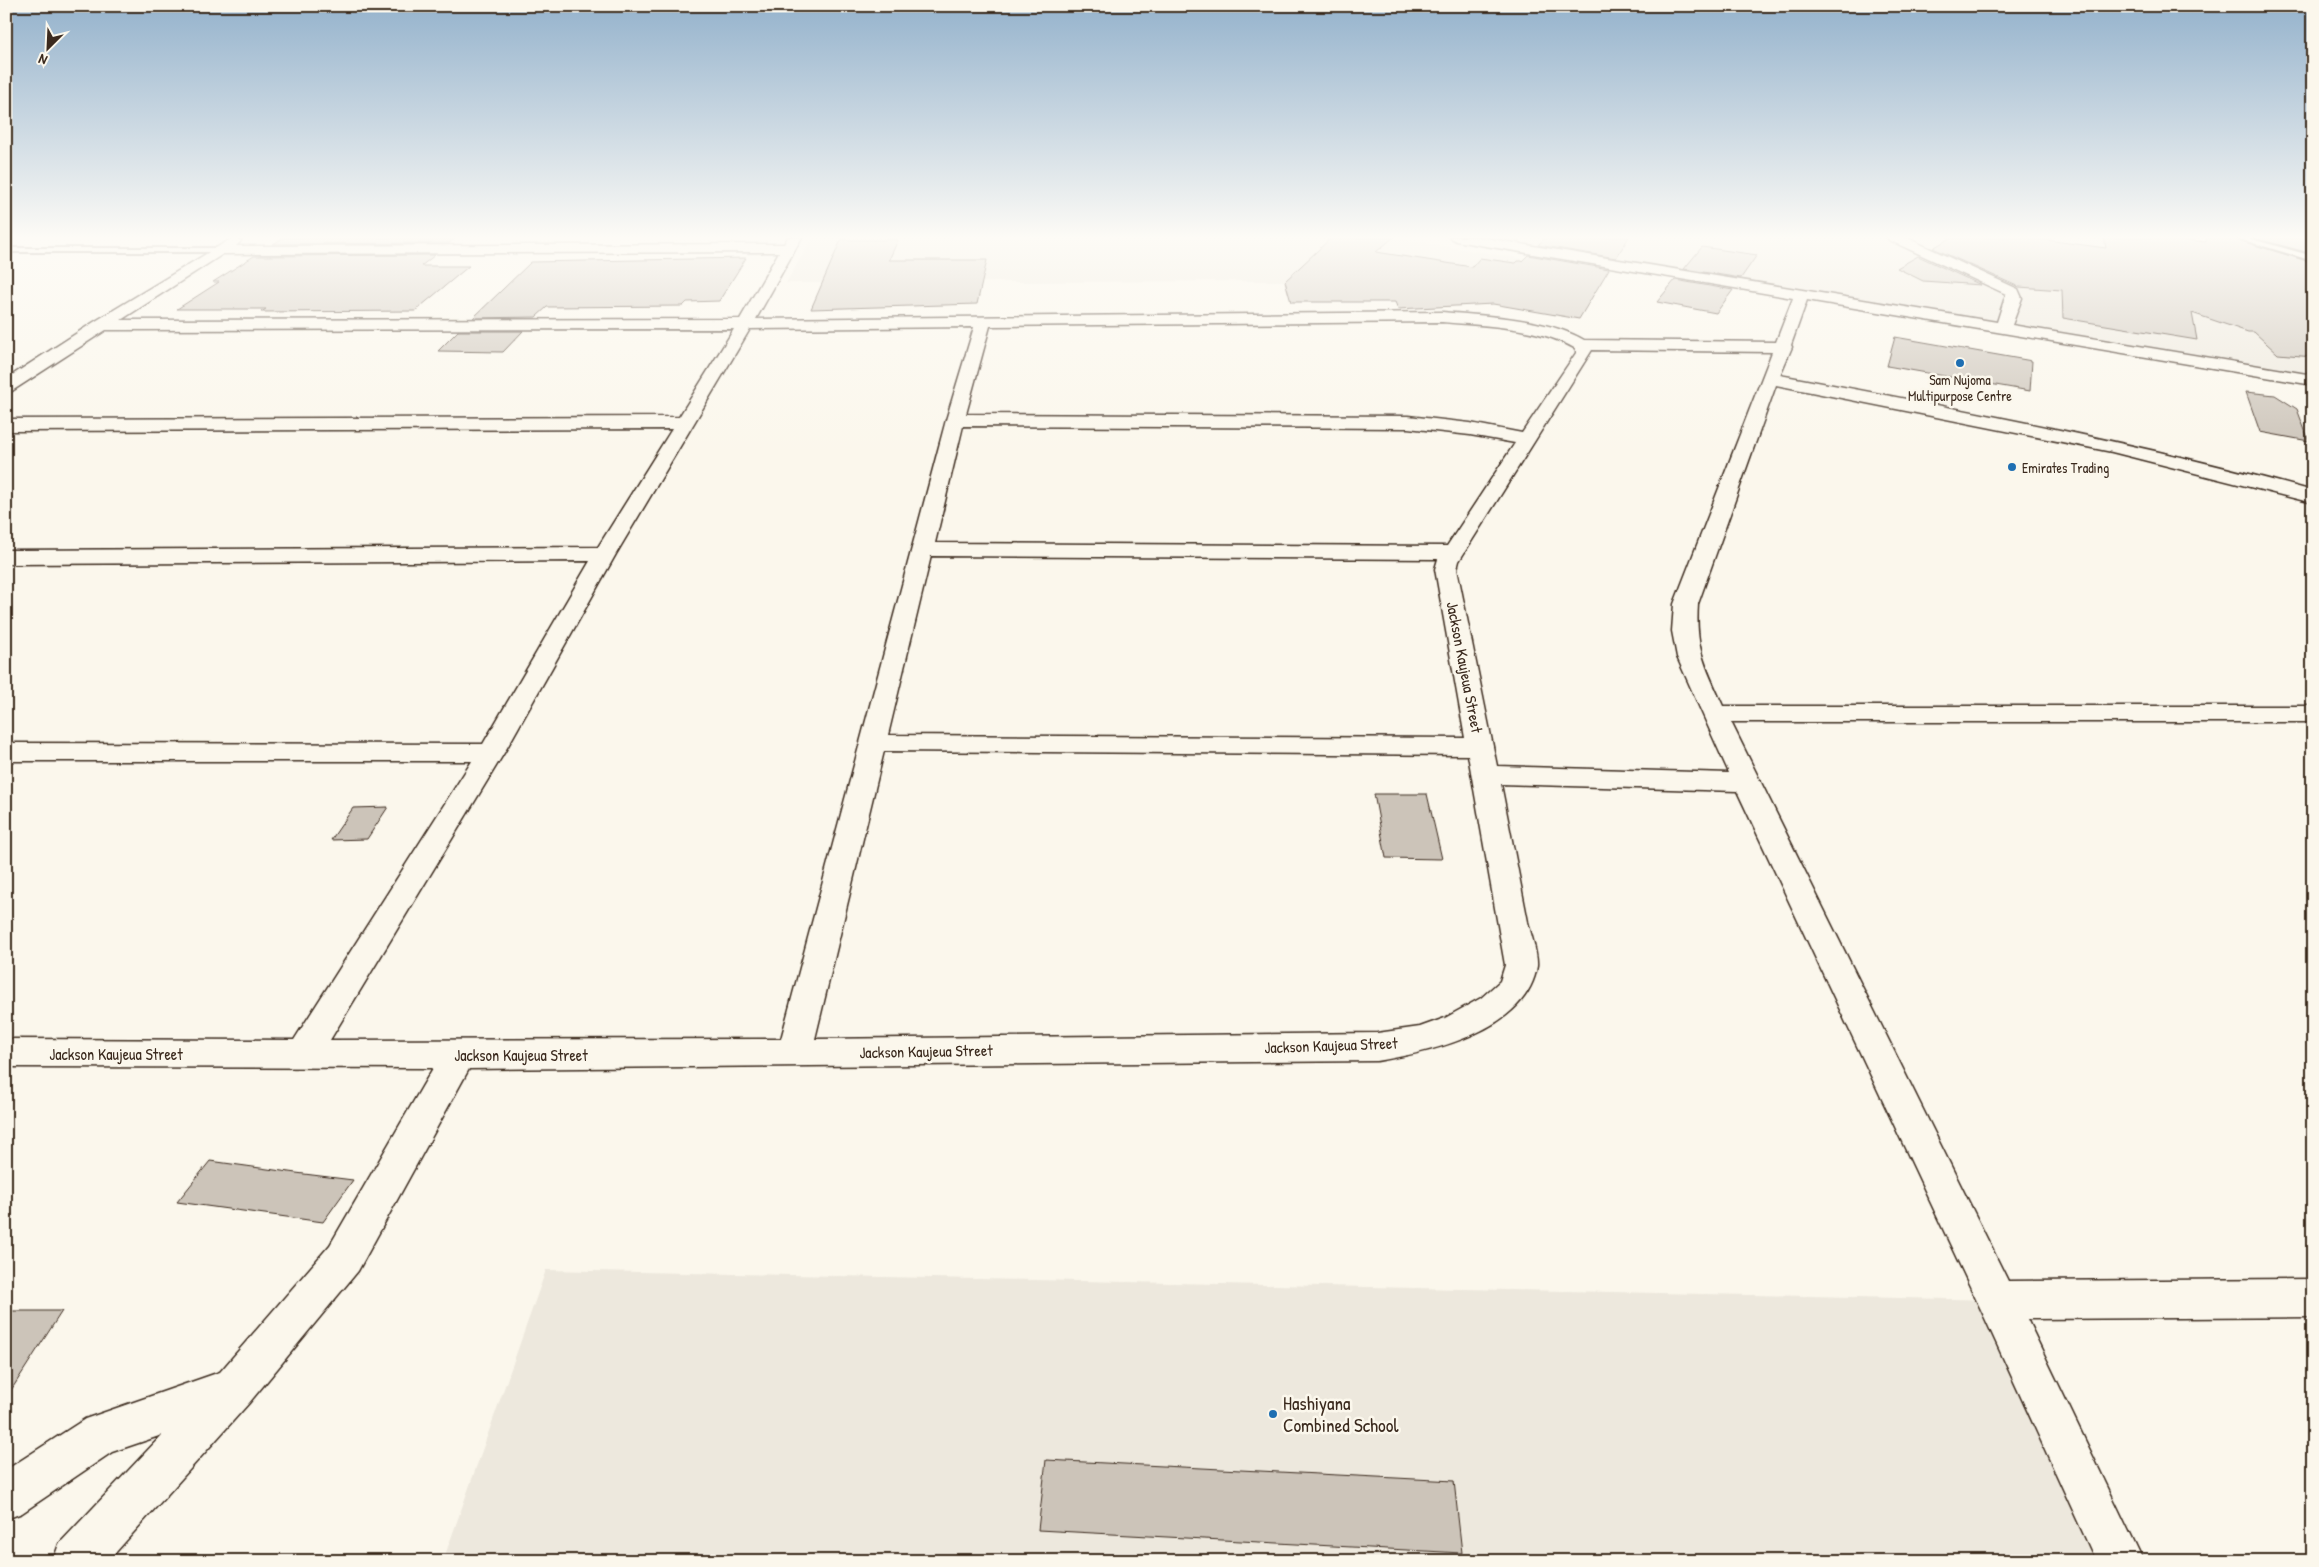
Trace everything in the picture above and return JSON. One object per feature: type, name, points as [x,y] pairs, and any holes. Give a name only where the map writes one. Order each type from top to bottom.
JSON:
[{"type":"street","points":[[6,387],[124,310]]},
{"type":"street","points":[[303,1054],[491,753],[605,554],[753,310]]},
{"type":"street","points":[[1796,310],[1686,604],[1684,631],[1690,657],[1746,782],[1997,1300],[2120,1561]]},
{"type":"street","points":[[1890,310],[2313,380]]},
{"type":"street","points":[[2003,328],[2010,310]]},
{"type":"street","points":[[100,325],[745,324],[1442,317],[1472,320],[1553,334],[1567,337],[1580,345],[1784,347]]},
{"type":"street","points":[[794,1053],[955,420],[983,322]]},
{"type":"street","name":"Jackson Kaujeua Street","points":[[6,1053],[794,1053],[1377,1047],[1421,1040],[1457,1027],[1493,1007],[1514,987],[1521,965],[1446,569],[1453,553],[1584,352],[1584,348],[1580,345]]},
{"type":"street","points":[[1771,379],[2044,432],[2217,470],[2313,497]]},
{"type":"street","points":[[955,420],[1408,422],[1470,429],[1527,440]]},
{"type":"street","points":[[6,425],[684,423]]},
{"type":"street","points":[[922,549],[1453,553]]},
{"type":"street","points":[[6,557],[605,554]]},
{"type":"street","points":[[1714,714],[2313,714]]},
{"type":"street","points":[[873,743],[1480,747]]},
{"type":"street","points":[[6,752],[491,753]]},
{"type":"street","points":[[1485,774],[1746,782]]},
{"type":"street","points":[[76,1561],[234,1388],[344,1258],[458,1054]]},
{"type":"street","points":[[1997,1300],[2313,1298]]},
{"type":"street","points":[[6,1497],[100,1434],[234,1388]]},
{"type":"shaded area","points":[[1898,310],[2313,310],[2313,380]]},
{"type":"shaded area","name":"Hashiyana Combined School","points":[[546,1270],[1997,1300],[2120,1561],[443,1561]]},
{"type":"building","points":[[264,310],[416,310],[415,311],[261,312]]},
{"type":"building","points":[[481,310],[544,310],[536,317],[473,318]]},
{"type":"building","points":[[1528,310],[1584,310],[1579,319]]},
{"type":"building","points":[[1701,310],[1718,310],[1716,313]]},
{"type":"building","points":[[2063,310],[2313,310],[2313,357],[2278,354],[2254,332],[2248,332],[2192,313],[2197,340],[2063,318]]},
{"type":"building","points":[[458,331],[523,331],[503,352],[438,351]]},
{"type":"building","name":"Sam Nujoma Multipurpose Centre","points":[[1895,337],[2032,361],[2030,391],[1887,366]]},
{"type":"building","points":[[2246,392],[2275,395],[2297,409],[2309,441],[2260,432]]},
{"type":"building","points":[[1374,794],[1427,794],[1442,859],[1386,858]]},
{"type":"building","points":[[388,807],[367,839],[331,840],[353,808]]},
{"type":"building","points":[[210,1161],[353,1180],[323,1222],[177,1202]]},
{"type":"building","points":[[6,1311],[62,1311],[6,1398]]},
{"type":"building","points":[[1046,1460],[1454,1481],[1462,1553],[1038,1530]]},
{"type":"place","name":"Sam Nujoma Multipurpose Centre","points":[[1960,363]]},
{"type":"place","name":"Emirates Trading","points":[[2012,467]]},
{"type":"place","name":"Hashiyana Combined School","points":[[1273,1414]]}]
